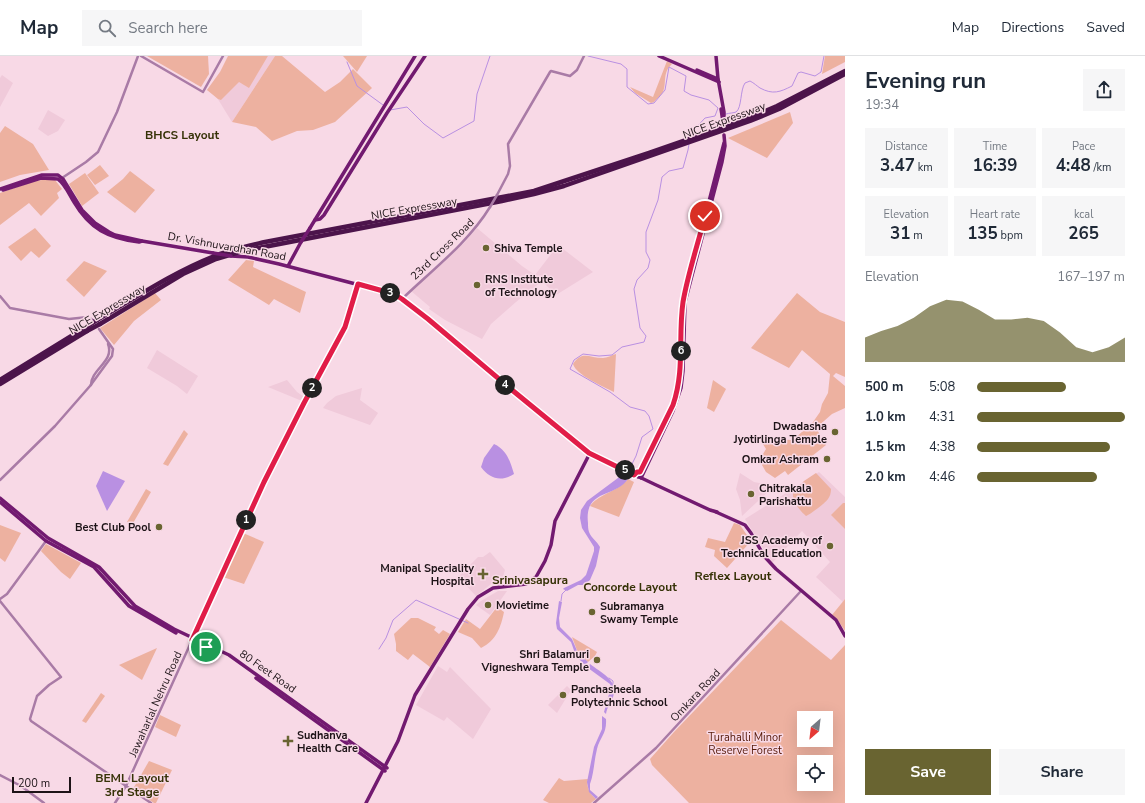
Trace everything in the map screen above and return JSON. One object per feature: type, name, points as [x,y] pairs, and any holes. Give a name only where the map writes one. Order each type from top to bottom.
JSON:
[{"type":"highway","name":"NICE Expressway","points":[[689,141],[759,114],[845,71]]},
{"type":"highway","name":"NICE Expressway","points":[[0,380],[183,274],[216,259],[243,250],[534,194],[564,186],[760,117],[845,74]]},
{"type":"highway","name":"NICE Expressway","points":[[0,384],[86,329]]},
{"type":"main road","points":[[288,266],[415,56]]},
{"type":"main road","points":[[315,220],[320,219],[324,215],[424,56]]},
{"type":"main road","points":[[659,56],[717,80]]},
{"type":"main road","points":[[665,56],[717,80]]},
{"type":"main road","points":[[715,56],[723,118]]},
{"type":"main road","points":[[636,475],[673,410],[681,388],[686,302],[722,162],[725,146],[724,135]]},
{"type":"main road","points":[[636,475],[640,472],[673,405],[678,387],[680,379],[683,301],[724,143]]},
{"type":"main road","points":[[0,190],[42,175],[58,176],[61,179]]},
{"type":"main road","name":"Dr. Vishnuvardhan Road","points":[[61,179],[82,210],[96,224],[115,235],[231,256],[248,257],[394,294],[428,319],[590,453],[745,525],[764,556],[776,569],[836,620],[845,636]]},
{"type":"main road","points":[[367,803],[400,742],[417,696],[469,610],[480,599],[494,590],[526,586],[532,583],[539,575],[553,546],[557,521],[588,461],[587,460],[590,453]]},
{"type":"main road","name":"80 Feet Road","points":[[0,498],[48,538],[98,567],[135,606],[192,640]]},
{"type":"main road","name":"80 Feet Road","points":[[0,502],[46,541],[94,567],[129,606],[192,640],[229,655],[385,769]]},
{"type":"street","points":[[61,179],[98,152],[117,112],[138,56]]},
{"type":"street","points":[[141,56],[203,92],[223,56]]},
{"type":"street","name":"23rd Cross Road","points":[[402,299],[462,242],[481,221],[507,175],[510,166],[508,144],[550,72],[570,76],[577,70],[584,56]]},
{"type":"street","name":"Jawaharlal Nehru Road","points":[[115,803],[126,786],[264,482],[345,327],[358,284]]},
{"type":"street","points":[[0,296],[10,308],[69,318],[88,317],[97,323],[106,340],[113,349],[113,353],[91,385],[45,437],[0,480]]},
{"type":"street","points":[[46,541],[7,594],[0,600],[60,677],[37,696],[30,718],[31,721],[151,803]]},
{"type":"street","name":"Omkara Road","points":[[594,803],[656,748],[801,591]]},
{"type":"street","points":[[0,775],[24,788],[44,803]]},
{"type":"shaded area","points":[[268,56],[275,56],[232,122],[216,96],[207,90],[220,72],[249,87]]},
{"type":"shaded area","points":[[2,75],[13,83],[0,107],[0,78]]},
{"type":"shaded area","points":[[48,110],[65,120],[58,131],[48,136],[38,129]]},
{"type":"shaded area","name":"RNS Institute of Technology","points":[[477,228],[535,275],[558,245],[593,272],[556,295],[542,281],[491,324],[482,339],[445,320],[429,309],[430,307],[411,291],[464,243]]},
{"type":"shaded area","points":[[157,350],[198,376],[187,394],[177,386],[147,368]]},
{"type":"shaded area","points":[[287,380],[297,392],[304,397],[302,401],[268,387]]},
{"type":"shaded area","points":[[362,388],[360,400],[378,413],[370,425],[323,408],[336,396]]},
{"type":"shaded area","points":[[494,444],[505,453],[514,474],[505,478],[496,478],[492,477],[481,467],[484,458]]},
{"type":"shaded area","points":[[103,471],[125,481],[107,511],[96,486]]},
{"type":"shaded area","name":"JSS Academy of Technical Education","points":[[819,472],[845,497],[845,599],[843,602],[816,577],[830,562],[802,531],[772,563],[745,519]]},
{"type":"shaded area","name":"Chitrakala Parishattu","points":[[740,473],[754,482],[774,486],[742,516],[740,500],[736,489]]},
{"type":"shaded area","points":[[622,475],[628,479],[616,489],[595,499],[588,512],[589,532],[600,547],[596,566],[590,580],[584,585],[578,585],[567,591],[563,589],[581,580],[586,575],[594,551],[594,547],[582,528],[580,518],[581,510],[587,501]]},
{"type":"shaded area","name":"Manipal Speciality Hospital","points":[[490,552],[505,570],[501,584],[491,584],[476,596],[458,577],[478,557],[483,557]]},
{"type":"shaded area","points":[[498,591],[507,591],[490,615],[476,605],[481,601]]},
{"type":"shaded area","points":[[559,601],[562,602],[559,618],[560,627],[572,639],[578,653],[588,662],[585,665],[576,656],[571,642],[557,629],[556,623]]},
{"type":"shaded area","points":[[590,664],[604,674],[614,686],[613,697],[606,714],[604,712],[611,687],[610,684],[588,668]]},
{"type":"shaded area","points":[[438,666],[447,672],[450,667],[491,709],[473,739],[447,717],[444,721],[416,705]]},
{"type":"shaded area","name":"Panchasheela Polytechnic School","points":[[567,686],[571,690],[557,713],[548,705]]},
{"type":"shaded area","points":[[602,716],[606,719],[606,724],[598,745],[590,784],[590,790],[598,797],[596,799],[589,792],[587,782],[594,747],[602,729]]},
{"type":"green space","points":[[147,56],[208,56],[209,74],[201,87]]},
{"type":"green space","points":[[228,56],[268,56],[249,88],[239,82],[221,100],[207,90],[220,72]]},
{"type":"green space","points":[[275,56],[282,56],[325,92],[340,82],[353,69],[372,88],[335,122],[313,130],[297,131],[272,141],[256,127],[232,122]]},
{"type":"green space","points":[[343,56],[367,56],[357,72]]},
{"type":"green space","points":[[825,56],[845,56],[845,62],[822,74]]},
{"type":"green space","points":[[667,61],[672,64],[666,74],[663,92],[654,102],[651,103],[635,93],[630,87],[653,97]]},
{"type":"green space","points":[[790,112],[793,123],[767,158],[728,138]]},
{"type":"green space","points":[[5,126],[33,144],[49,170],[20,175],[0,182],[0,133]]},
{"type":"green space","points":[[100,165],[109,176],[95,185],[87,175]]},
{"type":"green space","points":[[130,171],[155,190],[135,213],[107,192]]},
{"type":"green space","points":[[85,173],[99,193],[82,206],[69,184]]},
{"type":"green space","points":[[49,179],[55,180],[62,189],[57,193],[59,198],[41,216],[29,203],[0,225],[0,193],[35,181]]},
{"type":"green space","points":[[35,228],[51,246],[39,258],[31,251],[21,261],[8,247]]},
{"type":"green space","points":[[246,260],[254,261],[253,267],[306,292],[300,313],[274,299],[269,305],[228,280]]},
{"type":"green space","points":[[84,261],[107,271],[84,297],[66,280]]},
{"type":"green space","points":[[155,293],[161,300],[134,321],[114,345],[100,328]]},
{"type":"green space","points":[[797,293],[820,312],[845,322],[845,377],[836,373],[833,376],[845,386],[845,408],[832,414],[816,428],[826,445],[788,475],[785,471],[775,478],[766,472],[762,465],[763,454],[766,449],[761,441],[767,439],[793,440],[813,422],[820,412],[822,404],[828,393],[830,374],[802,350],[789,368],[751,348]]},
{"type":"green space","points":[[616,354],[614,392],[597,384],[579,372],[573,364],[576,360],[583,356],[606,358]]},
{"type":"green space","points":[[713,380],[726,389],[714,412],[707,408]]},
{"type":"green space","points":[[184,430],[188,434],[168,466],[163,464]]},
{"type":"green space","points":[[816,473],[831,489],[831,493],[824,503],[806,516],[795,502],[793,493],[804,481]]},
{"type":"green space","points":[[628,479],[634,482],[619,517],[590,506],[599,498],[620,486]]},
{"type":"green space","points":[[146,489],[151,492],[132,525],[127,522]]},
{"type":"green space","points":[[843,503],[845,503],[845,529],[831,515]]},
{"type":"green space","points":[[734,523],[740,525],[751,541],[727,568],[714,556],[715,550],[705,547],[708,538],[725,542]]},
{"type":"green space","points":[[0,525],[21,533],[5,562],[0,558]]},
{"type":"green space","points":[[243,533],[264,542],[244,584],[223,577]]},
{"type":"green space","points":[[46,544],[81,563],[70,579],[61,572],[41,551]]},
{"type":"green space","points":[[845,599],[845,631],[837,619],[832,615]]},
{"type":"green space","points":[[497,607],[504,612],[501,623],[497,633],[486,645],[481,648],[472,638],[458,632],[466,619],[480,629]]},
{"type":"green space","points":[[411,618],[418,618],[436,627],[434,630],[439,634],[443,630],[450,634],[430,667],[413,654],[408,660],[396,651],[394,634]]},
{"type":"green space","name":"Turahalli Minor Reserve Forest","points":[[781,620],[831,660],[845,645],[845,803],[689,803],[652,765],[650,759]]},
{"type":"green space","points":[[572,637],[597,652],[595,656],[588,662],[578,653]]},
{"type":"green space","points":[[157,648],[142,680],[119,665]]},
{"type":"green space","points":[[101,693],[105,696],[86,723],[82,721]]},
{"type":"green space","points":[[160,715],[181,725],[176,737],[155,727]]},
{"type":"green space","points":[[149,761],[172,770],[156,803],[133,789]]},
{"type":"green space","points":[[559,778],[564,781],[588,779],[589,790],[596,799],[591,803],[549,803],[543,800]]},
{"type":"waterway","points":[[390,110],[407,107],[424,124],[443,138],[474,121],[477,94],[490,56]]},
{"type":"waterway","points":[[588,56],[621,64],[627,69],[627,87],[648,104],[654,103],[665,90],[669,67],[686,76],[684,91],[691,95],[709,100],[718,108],[715,116],[705,118],[690,134],[690,137]]},
{"type":"waterway","points":[[726,114],[736,112],[738,110],[745,83],[750,81],[765,90],[773,92],[780,91],[792,86],[798,73],[801,72],[815,76],[821,72],[824,56]]},
{"type":"waterway","points":[[347,62],[357,86],[383,105]]},
{"type":"waterway","points":[[629,470],[636,456],[642,437],[653,429],[649,416],[645,411],[630,407],[610,392],[570,369],[574,360],[583,354],[599,356],[612,355],[622,347],[644,342],[646,336],[640,328],[634,289],[637,280],[648,268],[650,260],[646,252],[646,232],[658,200],[662,177],[669,171],[683,168],[689,144]]},
{"type":"waterway","points":[[561,601],[562,594],[566,590]]},
{"type":"waterway","points":[[379,649],[386,638],[393,620],[416,600],[468,623]]},
{"type":"waterway","points":[[609,678],[613,681],[613,684]]},
{"type":"place","name":"Shiva Temple","points":[[486,248]]},
{"type":"place","name":"RNS Institute of Technology","points":[[477,285]]},
{"type":"place","name":"Dwadasha Jyotirlinga Temple","points":[[835,432]]},
{"type":"place","name":"Omkar Ashram","points":[[827,459]]},
{"type":"place","name":"Chitrakala Parishattu","points":[[751,494]]},
{"type":"place","name":"Best Club Pool","points":[[159,527]]},
{"type":"place","name":"JSS Academy of Technical Education","points":[[830,546]]},
{"type":"place","name":"Manipal Speciality Hospital","points":[[483,574]]},
{"type":"place","name":"Movietime","points":[[488,605]]},
{"type":"place","name":"Subramanya Swamy Temple","points":[[592,612]]},
{"type":"place","name":"Shri Balamuri Vigneshwara Temple","points":[[597,660]]},
{"type":"place","name":"Panchasheela Polytechnic School","points":[[563,695]]},
{"type":"place","name":"Sudhanva Health Care","points":[[288,741]]},
{"type":"district","name":"BHCS Layout","points":[[182,135]]},
{"type":"district","name":"Reflex Layout","points":[[733,576]]},
{"type":"district","name":"Srinivasapura","points":[[530,580]]},
{"type":"district","name":"Concorde Layout","points":[[630,587]]},
{"type":"district","name":"BEML Layout 3rd Stage","points":[[132,785]]},
{"type":"route","points":[[206,647],[192,640],[264,482],[345,327],[358,284],[394,294],[402,299],[589,453],[634,475],[637,472],[640,472],[673,405],[680,379],[683,301],[705,216]]}]
